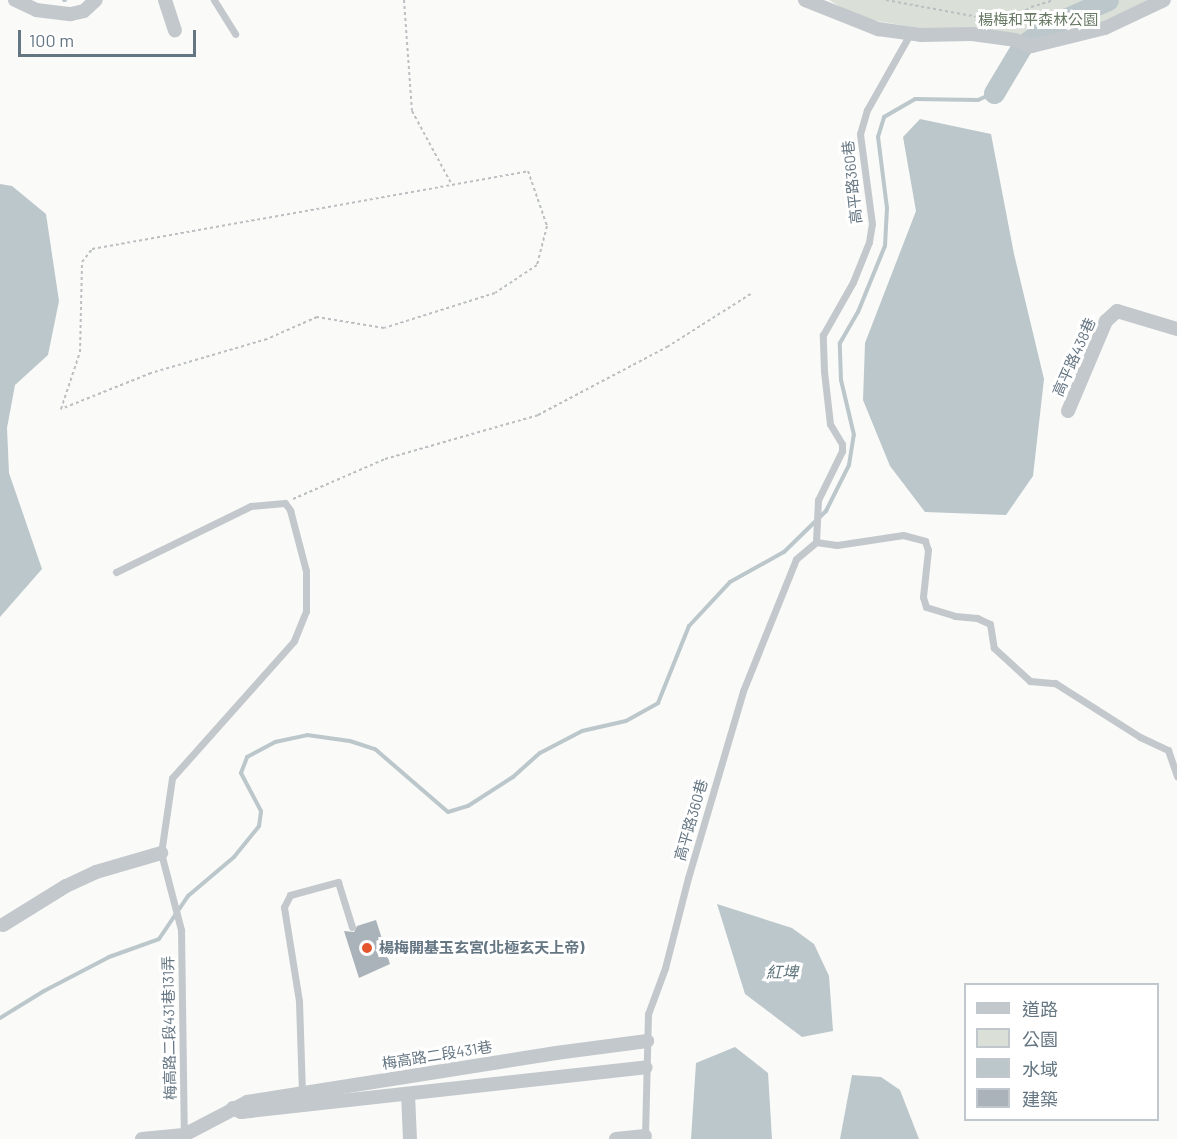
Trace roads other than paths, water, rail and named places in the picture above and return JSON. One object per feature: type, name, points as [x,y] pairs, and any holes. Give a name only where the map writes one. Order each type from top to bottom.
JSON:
[{"type":"street","points":[[15,0],[36,10],[71,14],[84,11],[96,0]]},
{"type":"street","points":[[165,0],[175,30]]},
{"type":"street","points":[[805,0],[824,3],[878,29],[910,34],[972,34],[1015,40],[1032,46],[1105,28],[1164,0]]},
{"type":"street","name":"高平路438巷","points":[[1068,411],[1106,321],[1117,311],[1177,329]]},
{"type":"street","points":[[3,925],[66,886],[96,872],[161,853]]},
{"type":"street","name":"梅高路二段431巷","points":[[142,1139],[184,1137],[247,1102],[647,1041]]},
{"type":"street","points":[[233,1108],[241,1112],[646,1066]]},
{"type":"street","points":[[408,1094],[410,1139]]},
{"type":"street","points":[[616,1139],[645,1138]]},
{"type":"lane","points":[[214,0],[235,34]]},
{"type":"lane","name":"高平路360巷","points":[[645,1138],[648,1014],[665,968],[688,878],[742,691],[796,559],[816,542],[818,500],[842,451],[842,444],[830,424],[823,335],[853,282],[869,242],[872,224],[860,134],[867,110],[910,34]]},
{"type":"lane","points":[[116,572],[251,506],[285,503],[290,510],[306,571],[306,611],[294,641],[172,778],[161,853]]},
{"type":"lane","points":[[816,542],[837,545],[903,536],[925,541],[928,550],[923,597],[926,607],[955,616],[977,618],[990,624],[994,648],[1030,681],[1055,683],[1168,750],[1177,776]]},
{"type":"lane","name":"梅高路二段431巷131弄","points":[[161,853],[181,930],[184,1137]]},
{"type":"lane","points":[[302,1092],[299,1001],[284,907],[290,895],[338,882],[352,927]]},
{"type":"water","points":[[920,119],[991,134],[1014,254],[1044,379],[1033,476],[1006,515],[925,512],[890,466],[863,400],[865,343],[916,211],[903,137]]},
{"type":"water","points":[[0,184],[12,186],[46,214],[59,301],[48,355],[15,385],[7,428],[9,473],[42,569],[0,617]]},
{"type":"water","name":"紅埤","points":[[717,904],[792,928],[814,944],[829,976],[833,1031],[802,1037],[745,994]]},
{"type":"water","points":[[735,1047],[768,1073],[772,1139],[691,1139],[696,1063]]},
{"type":"water","points":[[852,1075],[881,1077],[900,1090],[919,1139],[840,1139]]},
{"type":"waterway","points":[[994,93],[1022,46],[1051,25],[1108,0]]},
{"type":"waterway","points":[[0,1018],[44,991],[109,957],[159,939],[188,896],[234,857],[259,826],[261,811],[241,773],[247,757],[275,742],[307,735],[350,741],[375,749],[448,812],[468,806],[513,777],[540,753],[582,731],[626,721],[658,703],[689,626],[730,582],[784,552],[826,511],[849,465],[854,435],[841,380],[840,343],[858,312],[885,246],[887,208],[878,137],[884,117],[915,99],[978,100],[994,93]]},
{"type":"place","name":"楊梅開基玉玄宮(北極玄天上帝)","points":[[367,948]]},
{"type":"park label","name":"楊梅和平森林公園","points":[[1038,20]]}]
